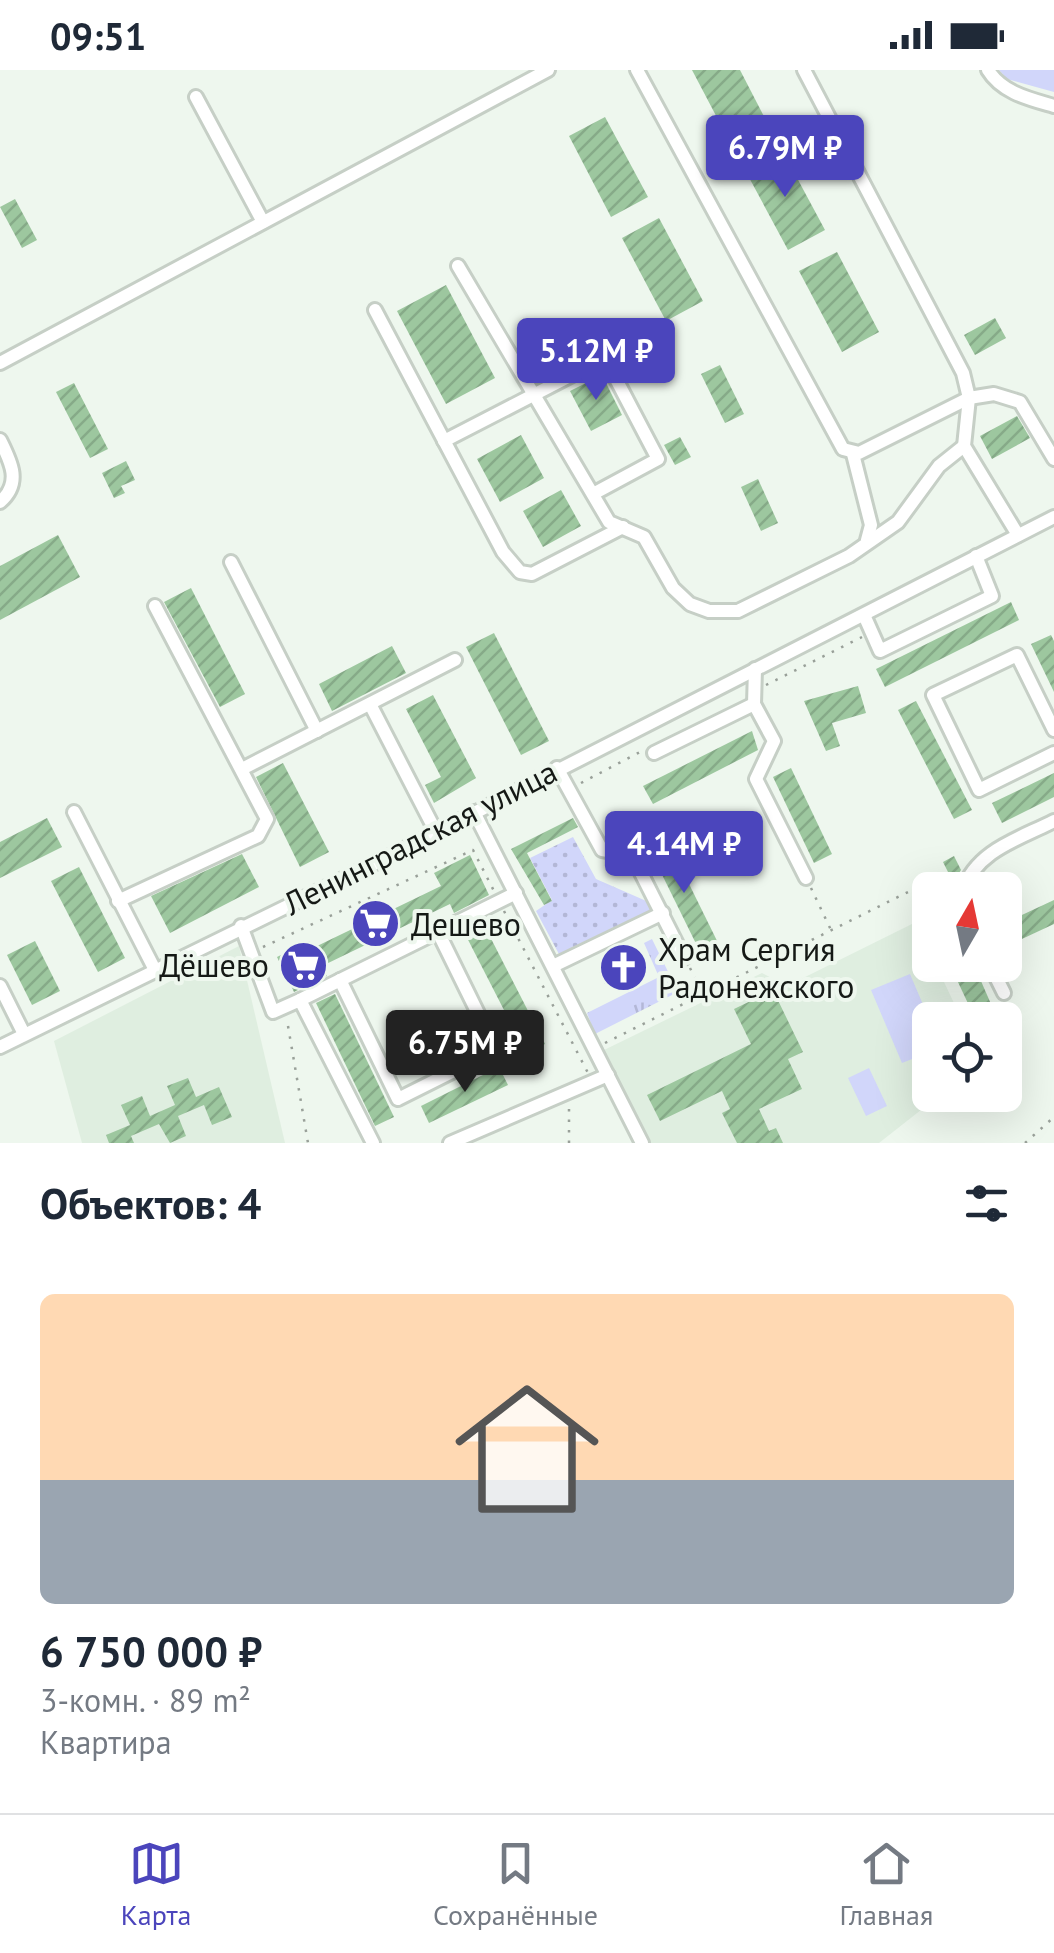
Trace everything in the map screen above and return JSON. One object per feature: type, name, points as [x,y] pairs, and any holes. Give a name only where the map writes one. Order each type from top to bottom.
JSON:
[{"type":"street","points":[[0,363],[548,70]]},
{"type":"street","points":[[636,70],[843,448],[853,454],[871,525],[867,540]]},
{"type":"street","points":[[804,70],[963,374],[969,398],[964,446],[1018,535]]},
{"type":"street","points":[[988,70],[994,81],[1020,96],[1054,106]]},
{"type":"street","points":[[196,98],[263,222]]},
{"type":"street","points":[[458,266],[609,522],[644,537],[672,588],[690,604],[722,613],[738,611],[849,556],[898,522],[945,459],[964,446]]},
{"type":"street","points":[[375,310],[503,552],[525,574],[623,527]]},
{"type":"street","points":[[444,441],[605,358],[658,459],[592,494]]},
{"type":"street","points":[[853,454],[985,394],[1020,402],[1054,459]]},
{"type":"street","points":[[0,440],[14,474],[9,494],[0,502]]},
{"type":"street","name":"Ленинградская улица","points":[[0,1047],[436,832],[1054,517]]},
{"type":"street","points":[[864,615],[880,650],[992,596],[976,556]]},
{"type":"street","points":[[230,562],[316,731]]},
{"type":"street","points":[[118,901],[264,832],[266,814],[155,606]]},
{"type":"street","points":[[1054,730],[1017,655],[933,695],[979,790],[1054,754]]},
{"type":"street","points":[[242,770],[455,660]]},
{"type":"street","points":[[754,669],[754,704],[774,741],[756,779],[806,878]]},
{"type":"street","points":[[370,704],[436,832]]},
{"type":"street","points":[[654,753],[754,704]]},
{"type":"street","points":[[557,768],[602,850],[632,855],[684,958]]},
{"type":"street","points":[[74,812],[154,970]]},
{"type":"street","points":[[474,812],[642,1143]]},
{"type":"street","points":[[975,872],[985,856],[1054,821]]},
{"type":"street","points":[[241,926],[272,1012],[516,893]]},
{"type":"street","points":[[552,966],[662,912]]},
{"type":"street","points":[[340,980],[398,1099],[415,1091],[496,1050],[438,932]]},
{"type":"street","points":[[998,982],[1004,994]]},
{"type":"street","points":[[0,986],[24,1034]]},
{"type":"street","points":[[300,1000],[373,1143]]},
{"type":"street","points":[[450,1143],[608,1074]]},
{"type":"path","points":[[806,878],[831,930]]},
{"type":"path","points":[[594,1048],[912,890]]},
{"type":"path","points":[[684,958],[703,994]]},
{"type":"path","points":[[288,1026],[308,1143]]},
{"type":"path","points":[[569,1143],[570,1091]]},
{"type":"path","points":[[1025,1143],[1054,1116]]},
{"type":"shaded area","points":[[912,924],[912,982],[944,982],[953,1002],[912,1002],[912,1112],[918,1112],[879,1143],[647,1143],[602,1051],[762,973],[787,986]]},
{"type":"shaded area","points":[[239,946],[285,1143],[82,1143],[54,1041]]},
{"type":"green space","points":[[999,70],[1054,70],[1054,92],[1007,79]]},
{"type":"green space","points":[[573,837],[596,879],[660,907],[560,956],[536,911],[552,900],[530,858]]},
{"type":"green space","points":[[652,939],[678,992],[595,1034],[587,1013],[659,977],[644,943]]},
{"type":"green space","points":[[910,974],[922,1002],[912,1002],[912,1059],[902,1063],[871,990]]},
{"type":"green space","points":[[869,1068],[887,1106],[866,1116],[848,1078]]},
{"type":"building","points":[[692,70],[740,70],[771,130],[734,150]]},
{"type":"building","points":[[605,117],[648,197],[611,217],[569,136]]},
{"type":"building","points":[[782,150],[825,230],[788,250],[745,170]]},
{"type":"building","points":[[15,199],[37,240],[22,248],[0,207]]},
{"type":"building","points":[[659,218],[703,301],[666,321],[622,238]]},
{"type":"building","points":[[837,252],[879,332],[842,352],[799,271]]},
{"type":"building","points":[[446,285],[495,378],[446,404],[397,311]]},
{"type":"building","points":[[995,318],[1006,338],[975,355],[964,335]]},
{"type":"building","points":[[720,365],[744,414],[725,423],[701,374]]},
{"type":"building","points":[[602,375],[622,415],[591,431],[570,391]]},
{"type":"building","points":[[74,383],[108,449],[90,458],[56,392]]},
{"type":"building","points":[[1017,416],[1030,438],[992,459],[980,436]]},
{"type":"building","points":[[521,435],[544,478],[500,502],[477,459]]},
{"type":"building","points":[[680,437],[691,457],[675,465],[664,445]]},
{"type":"building","points":[[126,461],[135,480],[121,486],[125,493],[114,498],[102,473]]},
{"type":"building","points":[[758,479],[778,523],[761,531],[741,487]]},
{"type":"building","points":[[561,490],[581,526],[543,547],[523,511]]},
{"type":"building","points":[[58,535],[80,577],[0,620],[0,566]]},
{"type":"building","points":[[191,588],[245,694],[220,707],[164,602]]},
{"type":"building","points":[[1011,602],[1019,620],[885,687],[876,669]]},
{"type":"building","points":[[494,633],[549,741],[521,755],[466,647]]},
{"type":"building","points":[[1051,635],[1054,641],[1054,692],[1031,644]]},
{"type":"building","points":[[392,646],[406,673],[332,711],[319,684]]},
{"type":"building","points":[[858,686],[866,713],[832,723],[840,746],[826,751],[804,701]]},
{"type":"building","points":[[433,695],[476,778],[434,803],[425,785],[441,777],[406,709]]},
{"type":"building","points":[[916,701],[972,810],[954,819],[898,710]]},
{"type":"building","points":[[752,731],[758,750],[653,804],[643,786]]},
{"type":"building","points":[[283,763],[329,852],[300,867],[256,777]]},
{"type":"building","points":[[791,768],[832,854],[814,863],[773,777]]},
{"type":"building","points":[[1054,773],[1054,797],[1002,823],[992,803]]},
{"type":"building","points":[[47,818],[62,847],[0,878],[0,842]]},
{"type":"building","points":[[573,818],[578,827],[527,853],[552,901],[544,905],[511,849]]},
{"type":"building","points":[[662,829],[724,955],[706,964],[644,838]]},
{"type":"building","points":[[242,854],[259,887],[170,933],[151,896]]},
{"type":"building","points":[[470,855],[489,895],[454,913],[450,904],[322,966],[327,976],[294,992],[277,957],[309,941],[313,948],[441,886],[434,873]]},
{"type":"building","points":[[954,856],[961,870],[948,872],[943,862]]},
{"type":"building","points":[[79,867],[125,958],[98,972],[51,881]]},
{"type":"building","points":[[1054,900],[1054,924],[1022,939],[1022,915]]},
{"type":"building","points":[[482,921],[545,1044],[526,1053],[463,930]]},
{"type":"building","points":[[35,941],[60,991],[32,1005],[7,955]]},
{"type":"building","name":"Храм Сергия Радонежского","points":[[640,951],[646,963],[605,984],[599,971]]},
{"type":"building","points":[[958,982],[981,982],[990,1002],[967,1002]]},
{"type":"building","points":[[773,990],[803,1052],[788,1059],[802,1089],[759,1109],[769,1131],[776,1128],[783,1143],[737,1143],[722,1113],[730,1109],[722,1091],[660,1121],[647,1095],[751,1044],[734,1009]]},
{"type":"building","points":[[335,994],[394,1117],[375,1126],[316,1003]]},
{"type":"building","points":[[499,1067],[508,1085],[429,1123],[421,1106]]},
{"type":"building","points":[[188,1078],[196,1097],[219,1087],[232,1117],[212,1125],[204,1105],[178,1116],[186,1136],[170,1143],[159,1124],[131,1136],[134,1143],[109,1143],[106,1135],[130,1125],[121,1105],[142,1096],[150,1116],[175,1105],[167,1086]]},
{"type":"place","name":"Дешево","points":[[376,924]]},
{"type":"place","name":"Дёшево","points":[[304,965]]},
{"type":"place","name":"Храм Сергия Радонежского","points":[[623,967]]}]
